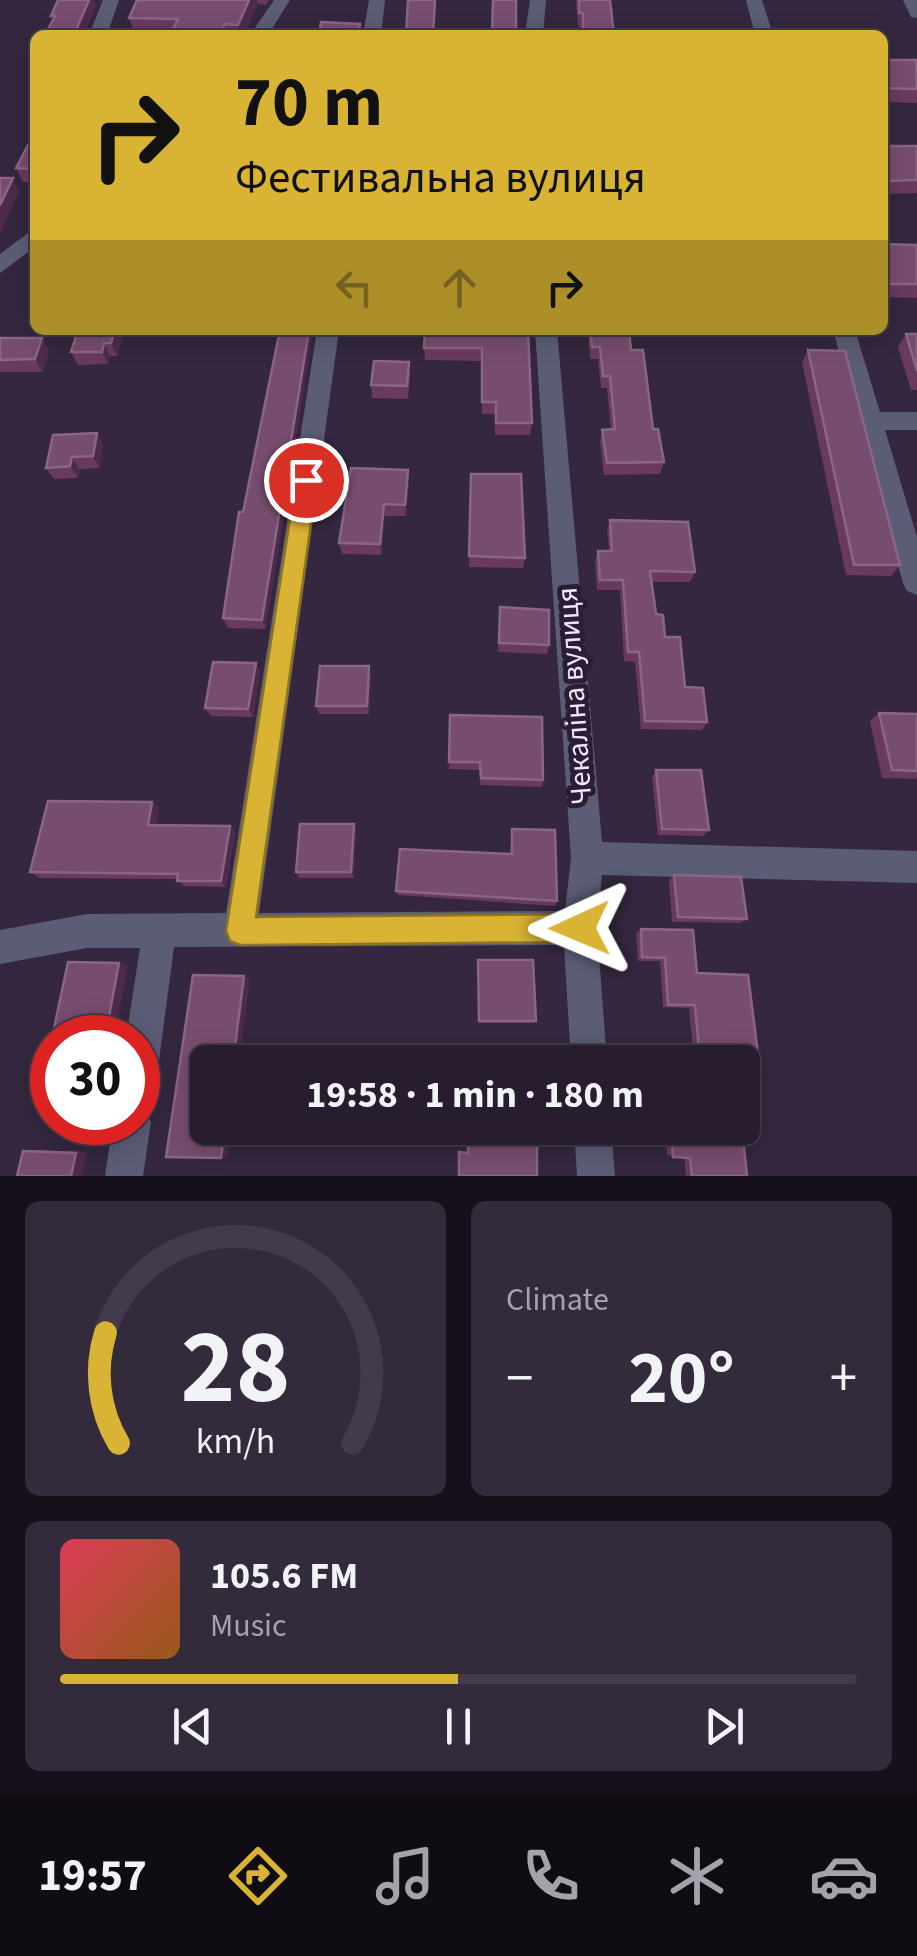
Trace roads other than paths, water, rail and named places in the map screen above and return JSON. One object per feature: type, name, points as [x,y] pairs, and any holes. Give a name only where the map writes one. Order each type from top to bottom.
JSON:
[{"type":"street","points":[[100,30],[111,0]]},
{"type":"street","points":[[262,30],[282,0]]},
{"type":"street","points":[[373,30],[377,0]]},
{"type":"street","points":[[535,30],[538,0]]},
{"type":"street","points":[[754,0],[763,30]]},
{"type":"street","points":[[911,0],[917,14]]},
{"type":"street","points":[[0,266],[30,239]]},
{"type":"street","points":[[240,931],[327,335]]},
{"type":"street","name":"Чекаліна вулиця","points":[[546,335],[587,858],[580,928],[587,1045]]},
{"type":"street","points":[[845,335],[917,583]]},
{"type":"street","points":[[868,421],[917,421]]},
{"type":"street","points":[[587,858],[917,867]]},
{"type":"street","points":[[0,946],[87,931],[580,928]]},
{"type":"street","points":[[147,1015],[159,931]]},
{"type":"street","points":[[124,1176],[129,1145]]},
{"type":"street","points":[[594,1145],[596,1176]]}]
